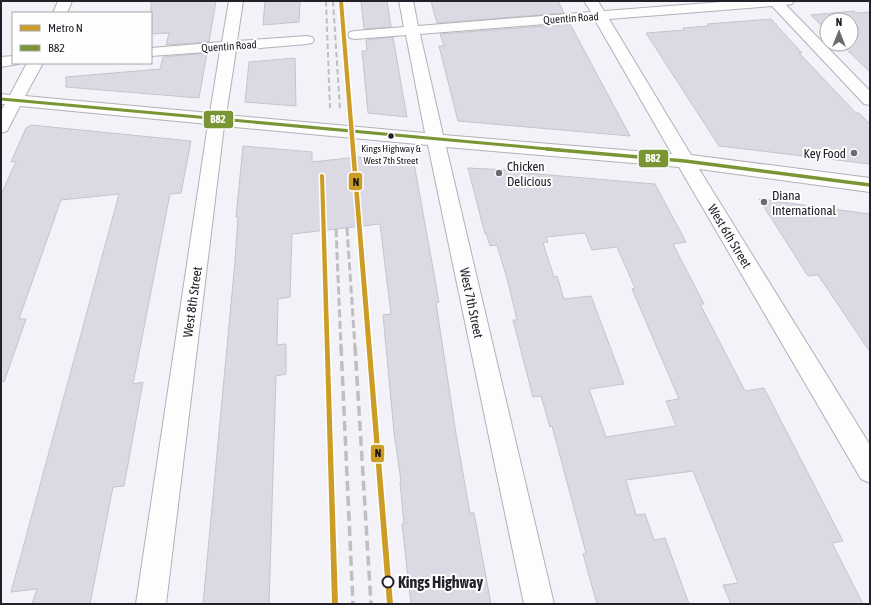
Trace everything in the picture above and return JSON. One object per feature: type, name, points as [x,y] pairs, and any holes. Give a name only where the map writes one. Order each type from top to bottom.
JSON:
[{"type":"street","points":[[60,12],[66,1]]},
{"type":"street","name":"West 8th Street","points":[[152,604],[217,119],[230,46],[236,1]]},
{"type":"street","name":"West 7th Street","points":[[406,1],[538,604]]},
{"type":"street","name":"West 6th Street","points":[[590,1],[870,470]]},
{"type":"street","points":[[779,1],[870,100]]},
{"type":"street","name":"Quentin Road","points":[[355,35],[779,1]]},
{"type":"street","name":"Quentin Road","points":[[152,52],[307,40]]},
{"type":"street","points":[[1,62],[12,62]]},
{"type":"street","points":[[1,127],[8,100],[34,64]]},
{"type":"street","points":[[8,100],[685,162],[870,184]]},
{"type":"building","points":[[151,1],[216,1],[209,42],[166,45],[169,33],[152,34]]},
{"type":"building","points":[[265,1],[300,1],[299,22],[263,25]]},
{"type":"building","points":[[361,1],[387,1],[391,27],[364,29]]},
{"type":"building","points":[[431,1],[558,1],[564,13],[437,23]]},
{"type":"building","points":[[870,12],[870,72],[849,52],[859,52],[859,13]]},
{"type":"building","points":[[819,14],[819,23],[811,15]]},
{"type":"building","points":[[771,19],[802,53],[799,53],[856,113],[859,113],[870,124],[870,164],[719,146],[646,33],[685,30],[683,28],[709,26],[707,24]]},
{"type":"building","points":[[570,24],[630,136],[458,121],[439,46],[444,46],[440,34]]},
{"type":"building","points":[[393,37],[407,117],[368,113],[362,51],[367,51],[366,40]]},
{"type":"building","points":[[207,53],[199,98],[66,87],[66,77],[160,69],[163,57]]},
{"type":"building","points":[[295,58],[296,106],[245,102],[249,62]]},
{"type":"building","points":[[31,125],[191,141],[181,193],[170,194],[133,384],[143,382],[124,486],[113,487],[90,604],[32,604],[37,589],[11,592],[119,194],[61,200],[19,319],[26,319],[4,382],[1,381],[1,195],[16,161],[11,162],[26,128]]},
{"type":"building","points":[[243,146],[312,152],[312,162],[358,157],[414,163],[439,302],[436,303],[456,434],[470,513],[474,513],[491,604],[411,604],[402,524],[404,524],[401,481],[394,432],[383,315],[391,314],[380,224],[292,234],[290,297],[278,299],[277,345],[286,344],[286,374],[276,376],[269,604],[203,604],[235,261],[238,217],[236,217]]},
{"type":"building","points":[[468,168],[526,171],[526,173],[655,184],[686,242],[673,244],[704,304],[700,304],[745,391],[764,388],[843,541],[832,543],[863,604],[731,604],[723,585],[738,583],[693,471],[626,480],[636,515],[645,514],[654,540],[665,538],[689,604],[597,604],[583,554],[586,553],[552,426],[550,427],[541,396],[533,397],[513,320],[517,320],[508,282],[497,245],[490,246],[486,233],[485,234]],"holes":[[[585,233],[592,250],[617,247],[635,288],[632,289],[679,399],[666,401],[676,426],[606,437],[589,389],[624,384],[591,296],[564,299],[557,276],[554,277],[543,243],[548,242],[546,237]]]},
{"type":"building","points":[[759,199],[870,214],[870,352],[818,275],[808,276]]},
{"type":"railway","points":[[326,1],[330,108]]},
{"type":"railway","points":[[333,1],[340,109]]},
{"type":"railway","points":[[347,228],[355,347]]},
{"type":"railway","points":[[336,229],[341,347]]},
{"type":"railway","points":[[341,346],[353,604]]},
{"type":"railway","points":[[355,346],[371,604]]},
{"type":"metro line","name":"N","points":[[341,1],[390,604]]},
{"type":"metro line","name":"N","points":[[322,175],[335,604]]},
{"type":"transit line","name":"B82","points":[[1,99],[436,140],[685,161],[870,185]]},
{"type":"place","name":"Kings Highway & West 7th Street","points":[[391,136]]},
{"type":"place","name":"Key Food","points":[[854,153]]},
{"type":"place","name":"Chicken Delicious","points":[[499,173]]},
{"type":"place","name":"Diana International","points":[[764,202]]},
{"type":"place","name":"Kings Highway","points":[[388,582]]}]
